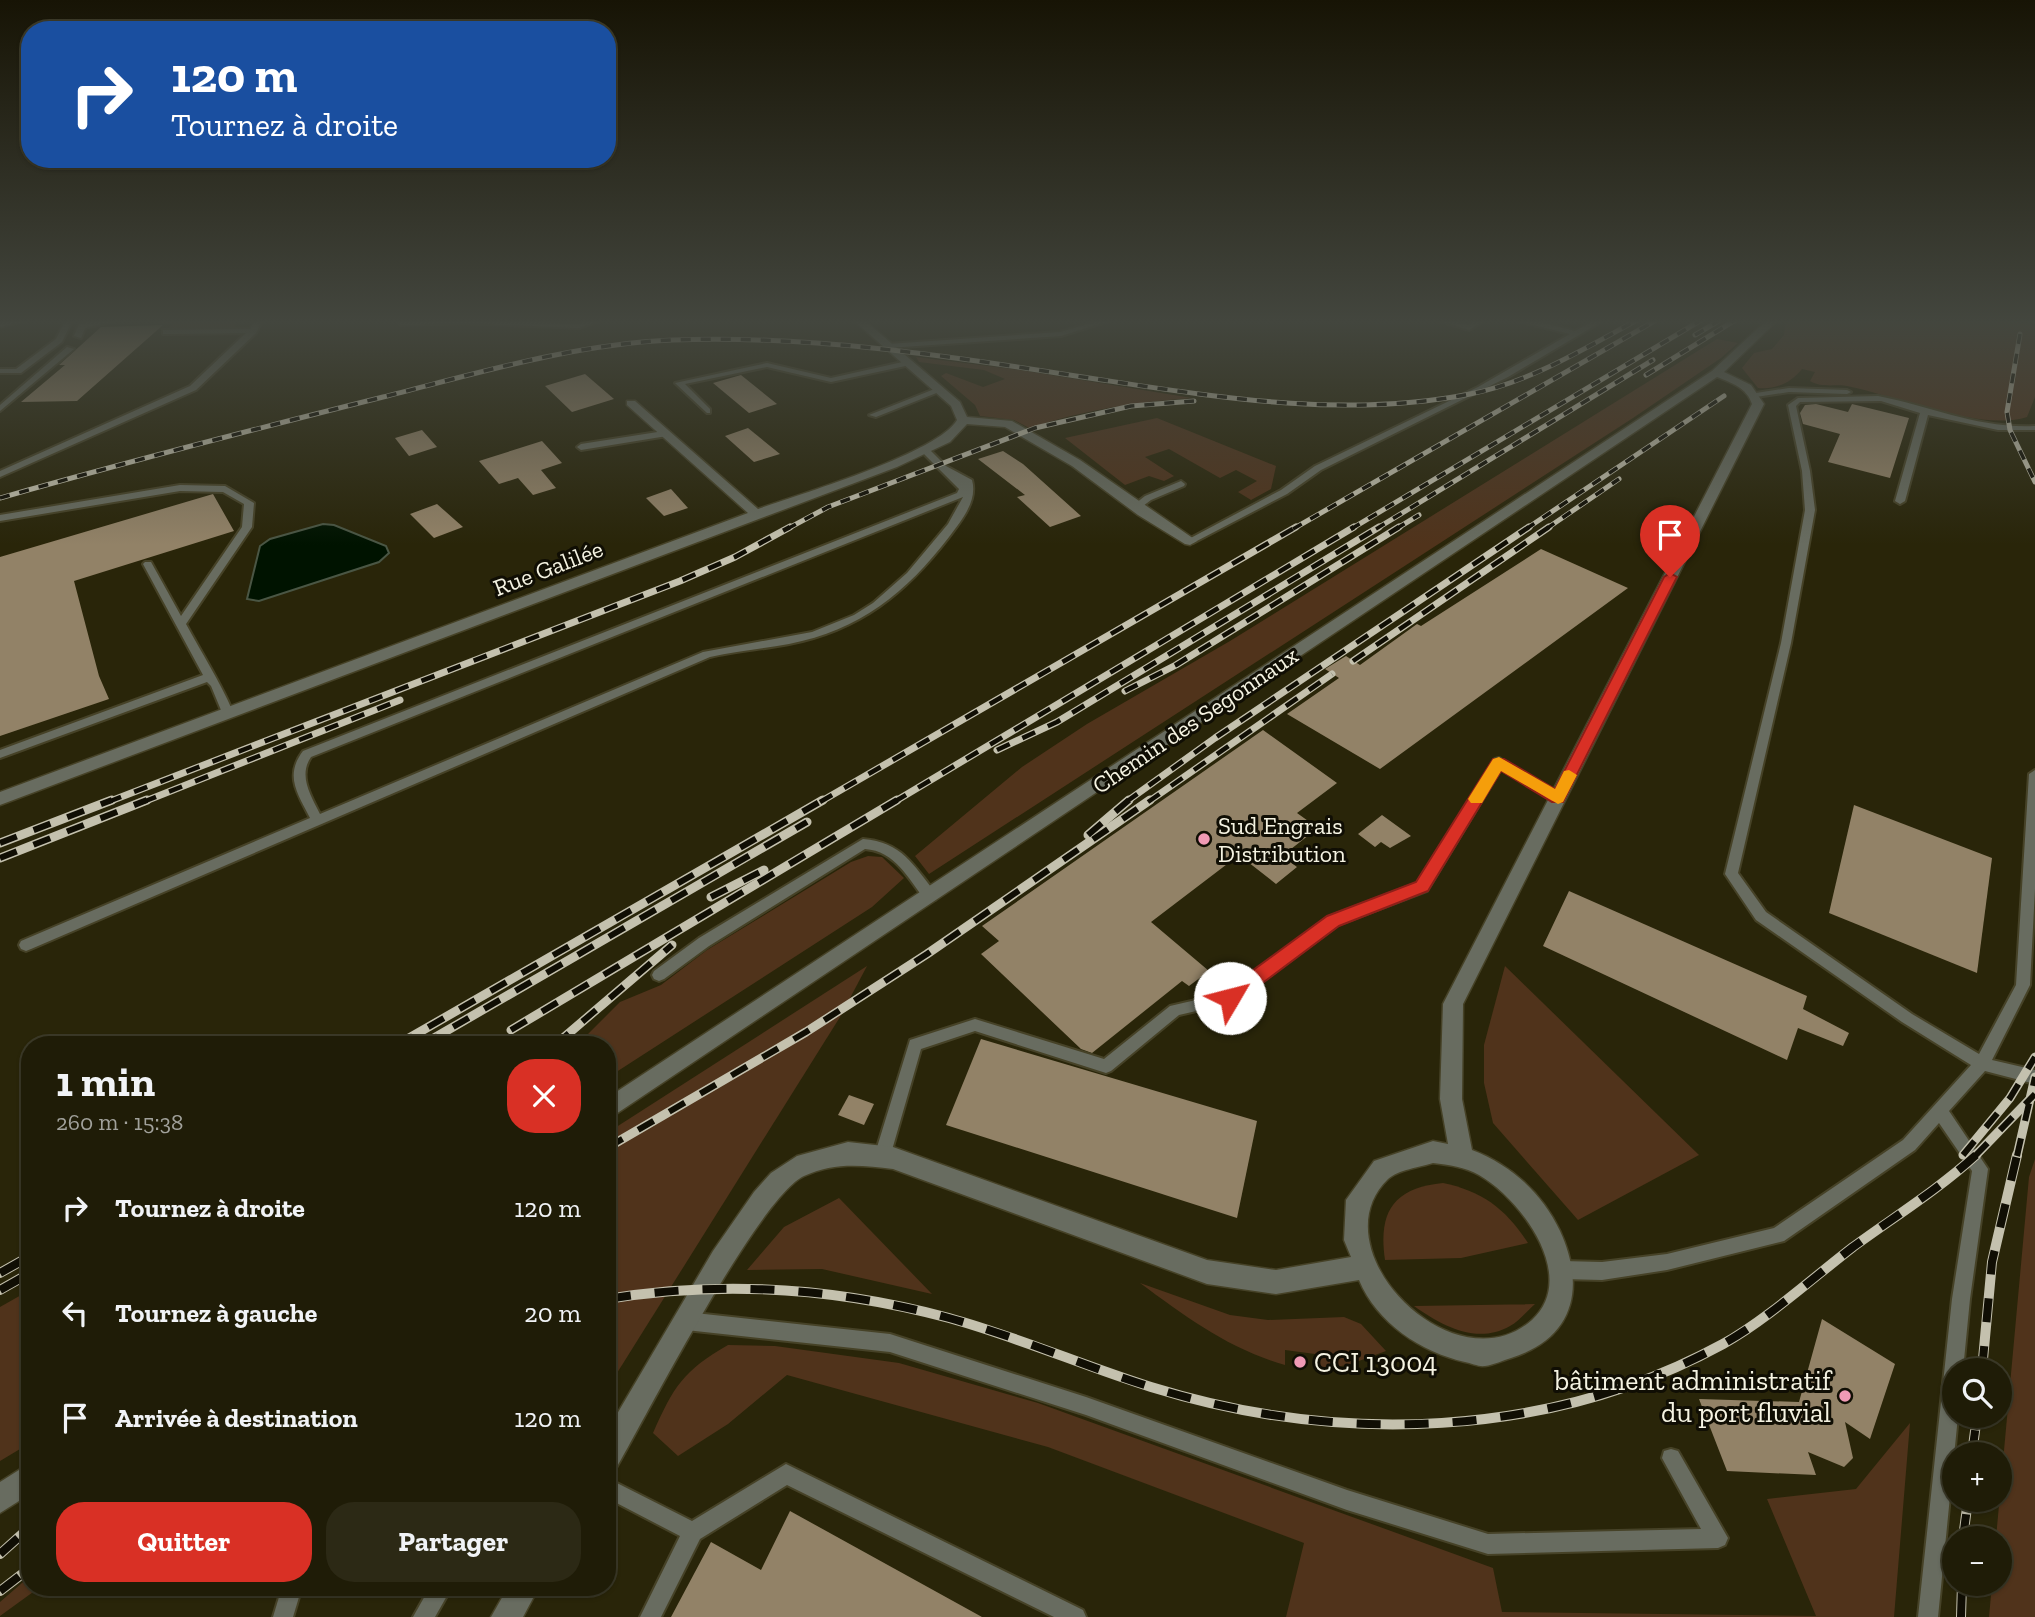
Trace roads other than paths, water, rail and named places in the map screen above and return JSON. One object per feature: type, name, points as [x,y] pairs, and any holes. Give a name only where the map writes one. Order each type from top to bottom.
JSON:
[{"type":"street","points":[[945,394],[956,404],[963,420],[1008,424],[1076,463],[1136,507],[1190,541]]},
{"type":"street","name":"Chemin des Segonnaux","points":[[616,1104],[1684,394]]},
{"type":"street","points":[[1462,1157],[1451,1099],[1453,1004],[1758,404],[1756,395]]},
{"type":"street","points":[[631,403],[756,514]]},
{"type":"street","name":"Rue Galilée","points":[[0,799],[925,450],[954,433],[963,420]]},
{"type":"street","points":[[1433,1152],[1462,1157],[1491,1169],[1508,1181],[1539,1212],[1554,1240],[1562,1270],[1558,1304],[1542,1331],[1515,1348],[1480,1353],[1441,1344],[1409,1325],[1382,1298],[1363,1267],[1355,1237],[1357,1209],[1366,1185],[1383,1166],[1406,1155],[1433,1152]]},
{"type":"street","points":[[616,1442],[686,1321],[762,1200],[779,1181],[797,1167],[848,1153],[893,1158],[1207,1272],[1276,1282],[1363,1267]]},
{"type":"street","points":[[0,1499],[21,1484]]},
{"type":"street","points":[[506,1617],[519,1596]]},
{"type":"lane","points":[[0,409],[17,394]]},
{"type":"lane","points":[[0,474],[178,394]]},
{"type":"lane","points":[[690,394],[707,411]]},
{"type":"lane","points":[[873,415],[928,394]]},
{"type":"lane","points":[[1190,541],[1284,492],[1296,481],[1465,394]]},
{"type":"lane","points":[[1866,394],[2010,429],[2035,428]]},
{"type":"lane","points":[[1883,399],[1798,400],[1792,405],[1806,471],[1810,510],[1783,656],[1731,874],[1761,916],[1907,1018],[1982,1064],[2035,1077]]},
{"type":"lane","points":[[1900,500],[1925,410]]},
{"type":"lane","points":[[581,447],[664,434]]},
{"type":"lane","points":[[26,945],[706,654],[827,631],[886,601],[934,550],[968,499],[970,482],[925,450]]},
{"type":"lane","points":[[317,820],[297,771],[307,754],[953,499],[964,488],[950,476],[947,468]]},
{"type":"lane","points":[[1136,507],[1148,498],[1181,484]]},
{"type":"lane","points":[[0,518],[180,488],[225,489],[249,503],[247,527],[180,625]]},
{"type":"lane","points":[[148,564],[209,677],[216,684],[227,712]]},
{"type":"lane","points":[[0,754],[209,677]]},
{"type":"lane","points":[[882,1157],[915,1045],[975,1025],[1106,1066],[1175,1010],[1230,998],[1333,921],[1422,887],[1499,762],[1558,798]]},
{"type":"lane","points":[[1562,1270],[1602,1271],[1667,1262],[1778,1235],[1909,1145],[1982,1064],[2023,985],[2035,774]]},
{"type":"lane","points":[[659,975],[704,942],[863,844],[880,844],[893,850],[930,897]]},
{"type":"lane","points":[[1928,1617],[1961,1299],[1980,1169],[1940,1111]]},
{"type":"lane","points":[[686,1321],[890,1343],[1086,1406],[1348,1500],[1488,1544],[1718,1538],[1671,1458]]},
{"type":"lane","points":[[650,1617],[693,1532],[786,1474],[1076,1617]]},
{"type":"lane","points":[[616,1493],[693,1532]]},
{"type":"lane","points":[[283,1617],[289,1596]]},
{"type":"lane","points":[[423,1617],[436,1596]]},
{"type":"railway","points":[[0,498],[391,394]]},
{"type":"railway","points":[[1205,394],[1322,405],[1372,405],[1467,394]]},
{"type":"railway","points":[[1293,529],[1527,394]]},
{"type":"railway","points":[[1351,529],[1577,394]]},
{"type":"railway","points":[[1376,529],[1597,394]]},
{"type":"railway","points":[[2010,394],[2007,412],[2010,430],[2035,482]]},
{"type":"railway","points":[[1526,529],[1724,396]]},
{"type":"railway","points":[[787,529],[828,507],[1035,428],[1131,406],[1194,401]]},
{"type":"railway","points":[[1546,529],[1619,479]]},
{"type":"railway","points":[[1396,529],[1419,515]]},
{"type":"railway","points":[[108,802],[680,581],[735,557],[790,527]]},
{"type":"railway","points":[[820,802],[1296,527]]},
{"type":"railway","points":[[894,802],[1354,527]]},
{"type":"railway","points":[[997,750],[1057,722],[1379,527]]},
{"type":"railway","points":[[1125,691],[1176,665],[1399,527]]},
{"type":"railway","points":[[1126,802],[1215,738],[1529,527]]},
{"type":"railway","points":[[1353,661],[1549,527]]},
{"type":"railway","points":[[1148,802],[1332,674]]},
{"type":"railway","points":[[143,802],[400,700]]},
{"type":"railway","points":[[0,843],[112,800]]},
{"type":"railway","points":[[0,858],[147,800]]},
{"type":"railway","points":[[413,1036],[823,800]]},
{"type":"railway","points":[[511,1030],[897,800]]},
{"type":"railway","points":[[1088,835],[1129,800]]},
{"type":"railway","points":[[616,1143],[806,1032],[927,954],[1150,800]]},
{"type":"railway","points":[[438,1036],[807,822]]},
{"type":"railway","points":[[711,897],[764,870]]},
{"type":"railway","points":[[566,1036],[672,945]]},
{"type":"railway","points":[[1963,1155],[2010,1098],[2035,1057]]},
{"type":"railway","points":[[2030,1099],[2035,1077]]},
{"type":"railway","points":[[2030,1099],[2035,1094]]},
{"type":"railway","points":[[1976,1155],[2030,1099]]},
{"type":"railway","points":[[2017,1156],[2030,1099]]},
{"type":"railway","points":[[616,1298],[650,1293],[736,1289],[779,1290],[864,1300],[949,1318],[1151,1387],[1222,1406],[1295,1418],[1368,1424],[1442,1423],[1515,1415],[1587,1399],[1656,1376],[1723,1344],[1772,1311],[1976,1155]]},
{"type":"railway","points":[[1983,1358],[1992,1262],[2017,1155]]},
{"type":"railway","points":[[0,1273],[21,1261]]},
{"type":"railway","points":[[0,1290],[21,1278]]},
{"type":"railway","points":[[1974,1442],[1975,1428]]},
{"type":"railway","points":[[1965,1526],[1966,1512]]},
{"type":"railway","points":[[0,1554],[21,1535]]},
{"type":"railway","points":[[0,1591],[21,1575]]},
{"type":"railway","points":[[1961,1617],[1962,1596]]},
{"type":"place","name":"Sud Engrais Distribution","points":[[1204,839]]},
{"type":"place","name":"CCI 13004","points":[[1300,1362]]},
{"type":"place","name":"bâtiment administratif du port fluvial","points":[[1845,1396]]}]
